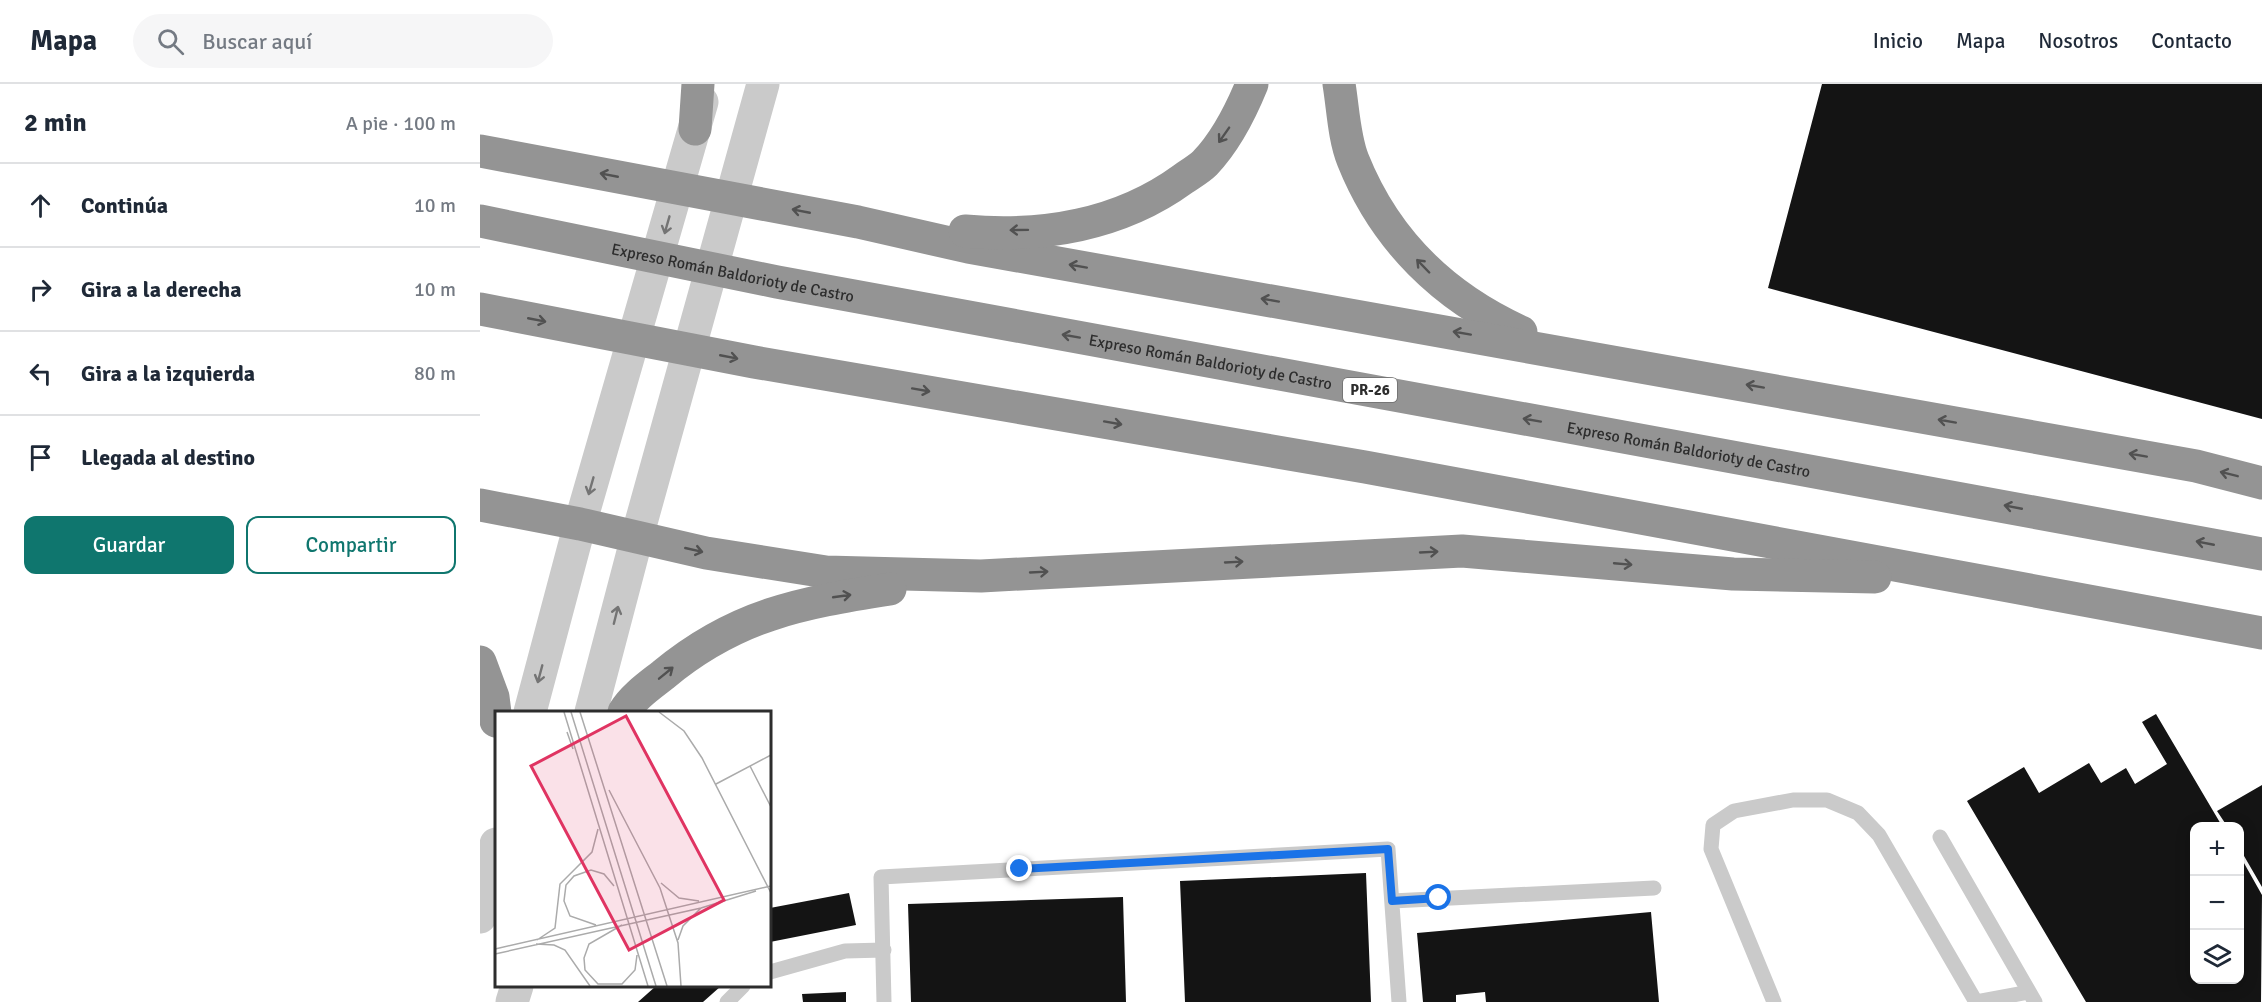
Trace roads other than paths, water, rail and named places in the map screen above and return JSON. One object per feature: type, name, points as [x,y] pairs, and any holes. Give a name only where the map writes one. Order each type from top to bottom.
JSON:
[{"type":"highway","points":[[695,129],[698,84]]},
{"type":"highway","points":[[858,222],[972,232],[1059,230],[1116,217],[1158,198],[1205,163],[1239,115],[1252,84]]},
{"type":"highway","points":[[1339,84],[1353,159],[1373,199],[1400,240],[1425,268],[1455,295],[1485,316],[1561,351]]},
{"type":"highway","points":[[480,151],[858,222],[968,247],[2196,466],[2262,483]]},
{"type":"highway","name":"Expreso Román Baldorioty de Castro","points":[[480,221],[777,282],[2262,554]]},
{"type":"highway","points":[[480,309],[754,362],[1365,466],[2262,633]]},
{"type":"highway","points":[[480,505],[580,524],[706,553],[826,572],[981,576],[1462,551],[1733,574],[1972,579]]},
{"type":"highway","points":[[625,711],[629,703],[710,641],[740,625],[782,609],[815,600],[981,576]]},
{"type":"highway","points":[[480,662],[493,697],[495,713]]},
{"type":"street","points":[[530,711],[580,524],[707,84]]},
{"type":"street","points":[[591,711],[637,537],[763,84]]},
{"type":"street","points":[[480,917],[495,849]]},
{"type":"street","points":[[512,1002],[517,987]]},
{"type":"lane","points":[[1774,1002],[1711,849],[1713,825],[1734,811],[1793,800],[1827,800],[1858,813],[1879,835],[1975,1002],[2032,997],[1940,837]]},
{"type":"lane","points":[[884,1002],[881,877],[1388,849],[1399,1002]]},
{"type":"lane","points":[[1392,901],[1654,888]]},
{"type":"lane","points":[[771,972],[845,951],[884,950]]},
{"type":"lane","points":[[727,1002],[742,987]]}]
